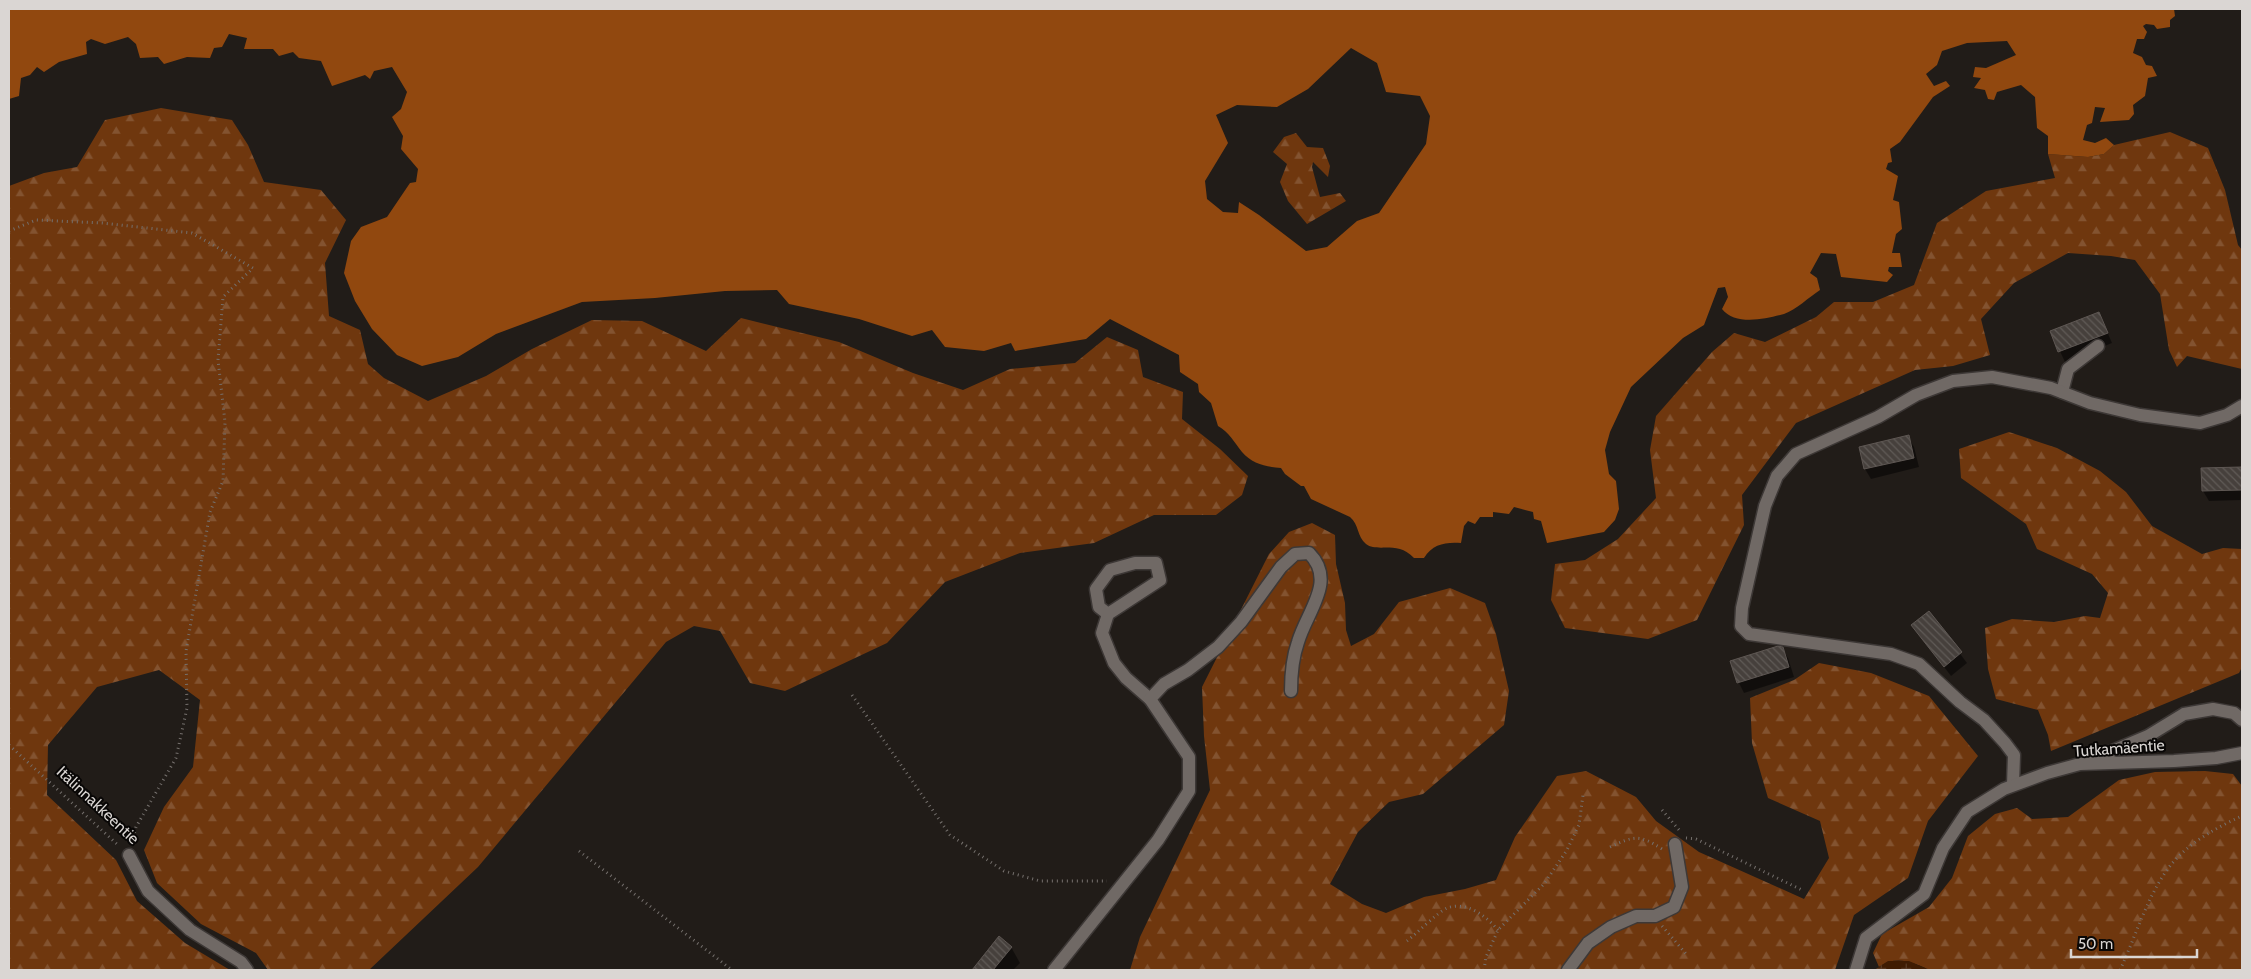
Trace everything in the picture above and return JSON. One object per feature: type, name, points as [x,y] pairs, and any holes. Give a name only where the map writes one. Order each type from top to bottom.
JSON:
[{"type":"street","points":[[2062,392],[2068,370],[2098,346]]},
{"type":"street","points":[[2013,785],[2014,755],[2005,743],[1984,720],[1960,702],[1919,664],[1891,654],[1749,634],[1741,626],[1742,608],[1765,506],[1777,476],[1796,454],[1878,417],[1916,395],[1953,381],[1992,377],[2051,388],[2090,403],[2140,415],[2200,423],[2227,415],[2242,406]]},
{"type":"street","points":[[1150,699],[1164,684],[1188,670],[1218,647],[1241,622],[1288,560],[1295,554],[1309,553],[1318,563],[1322,585],[1296,647],[1292,663],[1291,691]]},
{"type":"street","points":[[1054,970],[1158,840],[1189,791],[1189,757],[1150,699],[1126,678],[1114,663],[1102,633],[1108,614],[1160,580],[1156,563],[1136,563],[1110,570],[1096,589],[1100,607],[1108,614]]},
{"type":"street","points":[[2080,764],[2148,736],[2184,714],[2213,709],[2234,713],[2242,720]]},
{"type":"street","name":"Tutkamäentie","points":[[1856,970],[1866,938],[1924,894],[1943,848],[1967,812],[2013,785],[2080,764],[2216,758],[2242,752]]},
{"type":"street","points":[[1568,970],[1588,943],[1611,927],[1636,916],[1655,916],[1674,907],[1682,887],[1679,861],[1680,841]]},
{"type":"street","name":"Itälinnakkeentie","points":[[129,854],[148,892],[190,930],[241,962],[247,970]]},
{"type":"path","points":[[9,231],[36,220],[102,223],[192,234],[254,268],[223,298],[218,360],[224,422],[223,481],[210,512],[186,651],[187,708],[176,758],[136,827],[129,854]]},
{"type":"path","points":[[852,695],[950,835],[1004,871],[1040,882],[1125,881]]},
{"type":"path","name":"Itälinnakkeentie","points":[[9,746],[129,854]]},
{"type":"path","points":[[1484,970],[1486,957],[1498,930],[1544,884],[1567,850],[1579,825],[1582,795]]},
{"type":"path","points":[[1662,810],[1677,825],[1680,841],[1696,839],[1802,890]]},
{"type":"path","points":[[2120,970],[2147,907],[2170,866],[2197,842],[2242,816]]},
{"type":"path","points":[[1610,847],[1631,837],[1649,841],[1679,861]]},
{"type":"path","points":[[579,851],[732,970]]},
{"type":"path","points":[[1407,941],[1447,908],[1466,907],[1486,917],[1498,930]]},
{"type":"path","points":[[1655,916],[1668,935],[1688,956]]},
{"type":"green space","points":[[161,108],[232,120],[248,145],[264,182],[321,190],[346,220],[325,263],[329,316],[360,330],[368,364],[384,378],[428,401],[486,376],[532,349],[592,320],[642,321],[706,351],[741,318],[839,342],[913,373],[963,390],[1010,369],[1075,363],[1107,337],[1138,350],[1143,377],[1183,392],[1182,419],[1220,449],[1248,476],[1242,495],[1216,515],[1154,515],[1094,543],[1020,553],[945,582],[887,643],[785,691],[750,683],[720,631],[694,626],[666,642],[478,867],[369,970],[268,970],[256,953],[201,924],[157,883],[144,850],[164,807],[193,767],[200,700],[159,670],[97,687],[48,745],[47,795],[116,860],[137,901],[185,943],[230,970],[9,970],[9,186],[44,173],[77,167],[105,120]]},
{"type":"green space","points":[[2170,132],[2208,148],[2225,190],[2238,245],[2242,250],[2242,369],[2187,356],[2177,367],[2169,350],[2160,294],[2135,260],[2068,253],[2014,283],[1981,319],[1990,355],[1953,366],[1915,370],[1796,423],[1742,495],[1744,525],[1697,620],[1648,639],[1565,628],[1551,600],[1555,564],[1585,560],[1618,539],[1656,498],[1650,450],[1656,416],[1712,352],[1734,333],[1765,342],[1816,317],[1834,302],[1873,302],[1914,285],[1937,223],[1986,191],[2055,178],[2048,154],[2088,157],[2104,154],[2114,145]]},
{"type":"green space","points":[[1296,133],[1307,147],[1323,148],[1330,166],[1328,177],[1313,162],[1312,167],[1320,197],[1340,193],[1346,201],[1307,224],[1288,201],[1280,182],[1287,164],[1273,152],[1284,137]]},
{"type":"green space","points":[[2009,432],[2057,448],[2100,471],[2126,492],[2152,526],[2202,554],[2223,548],[2242,549],[2242,667],[2239,673],[2051,751],[2048,735],[2038,710],[1996,699],[1988,669],[1985,628],[2012,619],[2054,622],[2085,616],[2100,618],[2108,593],[2092,574],[2037,549],[2026,524],[1961,478],[1959,449]]},
{"type":"green space","points":[[1312,523],[1335,535],[1336,564],[1345,603],[1346,630],[1351,646],[1374,634],[1399,602],[1450,588],[1485,603],[1496,634],[1509,691],[1504,725],[1423,794],[1389,802],[1358,832],[1330,884],[1362,904],[1386,913],[1424,897],[1465,889],[1496,880],[1515,837],[1557,776],[1586,771],[1636,797],[1656,821],[1699,852],[1804,899],[1829,858],[1820,821],[1768,798],[1752,743],[1750,698],[1794,680],[1819,663],[1871,673],[1929,696],[1978,756],[1928,821],[1908,878],[1854,915],[1835,970],[1130,970],[1140,937],[1210,790],[1204,736],[1202,687],[1269,554],[1289,532]]},
{"type":"green space","points":[[2205,771],[2233,774],[2242,786],[2242,970],[1930,970],[1904,961],[1892,961],[1879,967],[1873,953],[1882,934],[1929,907],[1952,878],[1968,836],[1995,814],[2017,808],[2032,819],[2068,817],[2119,780],[2155,772]]},
{"type":"green space","points":[[1888,961],[1909,961],[1930,970],[1874,970]]},
{"type":"shaded area","points":[[9,9],[2174,9],[2175,16],[2170,20],[2170,27],[2157,29],[2154,25],[2146,24],[2143,26],[2147,32],[2144,39],[2137,39],[2133,53],[2142,57],[2146,65],[2152,66],[2157,76],[2148,78],[2145,96],[2133,105],[2134,114],[2129,120],[2100,122],[2105,108],[2095,107],[2092,123],[2087,125],[2083,140],[2095,143],[2106,138],[2114,145],[2104,154],[2088,157],[2048,154],[2048,136],[2037,128],[2035,97],[2021,85],[1997,92],[1994,100],[1988,99],[1985,90],[1974,88],[1981,78],[1973,77],[1975,67],[1986,68],[2016,55],[2007,41],[1967,43],[1942,51],[1937,65],[1926,74],[1934,86],[1946,81],[1950,86],[1933,97],[1900,142],[1890,149],[1892,162],[1888,163],[1886,169],[1898,176],[1893,200],[1899,202],[1902,229],[1896,234],[1892,253],[1900,253],[1902,267],[1889,267],[1888,271],[1893,275],[1887,282],[1841,277],[1836,254],[1821,253],[1810,273],[1817,278],[1820,290],[1789,312],[1769,318],[1751,320],[1735,318],[1722,309],[1728,297],[1725,287],[1718,288],[1704,325],[1683,338],[1631,387],[1610,432],[1605,450],[1609,474],[1616,481],[1619,509],[1615,520],[1604,532],[1547,543],[1541,521],[1534,519],[1533,512],[1514,507],[1509,514],[1493,512],[1493,517],[1480,517],[1475,524],[1468,521],[1464,526],[1461,543],[1450,543],[1435,547],[1424,558],[1414,558],[1401,549],[1376,547],[1366,544],[1350,517],[1311,499],[1304,486],[1301,486],[1285,474],[1281,468],[1265,466],[1246,456],[1228,434],[1218,426],[1211,403],[1199,392],[1198,384],[1180,372],[1179,355],[1110,319],[1086,339],[1015,351],[1011,343],[984,351],[945,347],[932,330],[912,336],[859,319],[789,304],[777,290],[725,291],[655,298],[582,302],[496,334],[458,357],[422,366],[397,355],[372,329],[355,301],[344,273],[351,241],[361,227],[387,217],[410,183],[416,182],[418,169],[401,149],[403,136],[392,117],[401,109],[407,92],[392,67],[374,71],[370,79],[365,75],[332,86],[321,61],[299,58],[293,52],[279,56],[273,49],[244,49],[247,38],[229,34],[222,47],[214,48],[210,58],[187,57],[164,64],[158,57],[140,58],[136,44],[128,37],[105,44],[91,39],[86,42],[87,54],[59,62],[44,72],[37,67],[30,75],[21,78],[19,96],[9,99]],"holes":[[[1351,48],[1377,63],[1386,92],[1420,96],[1430,116],[1426,144],[1379,213],[1357,221],[1327,247],[1306,251],[1239,202],[1238,213],[1223,212],[1207,199],[1205,181],[1228,143],[1216,115],[1237,105],[1277,107],[1308,89]]]},
{"type":"building","points":[[2099,312],[2108,333],[2058,352],[2050,331]]},
{"type":"building","points":[[1909,435],[1914,458],[1864,469],[1859,447]]},
{"type":"building","points":[[2242,467],[2242,490],[2202,491],[2201,468]]},
{"type":"building","points":[[1929,611],[1962,652],[1944,667],[1911,625]]},
{"type":"building","points":[[1778,646],[1783,647],[1789,667],[1737,683],[1730,661]]},
{"type":"building","points":[[999,936],[1012,947],[993,970],[972,970]]}]
